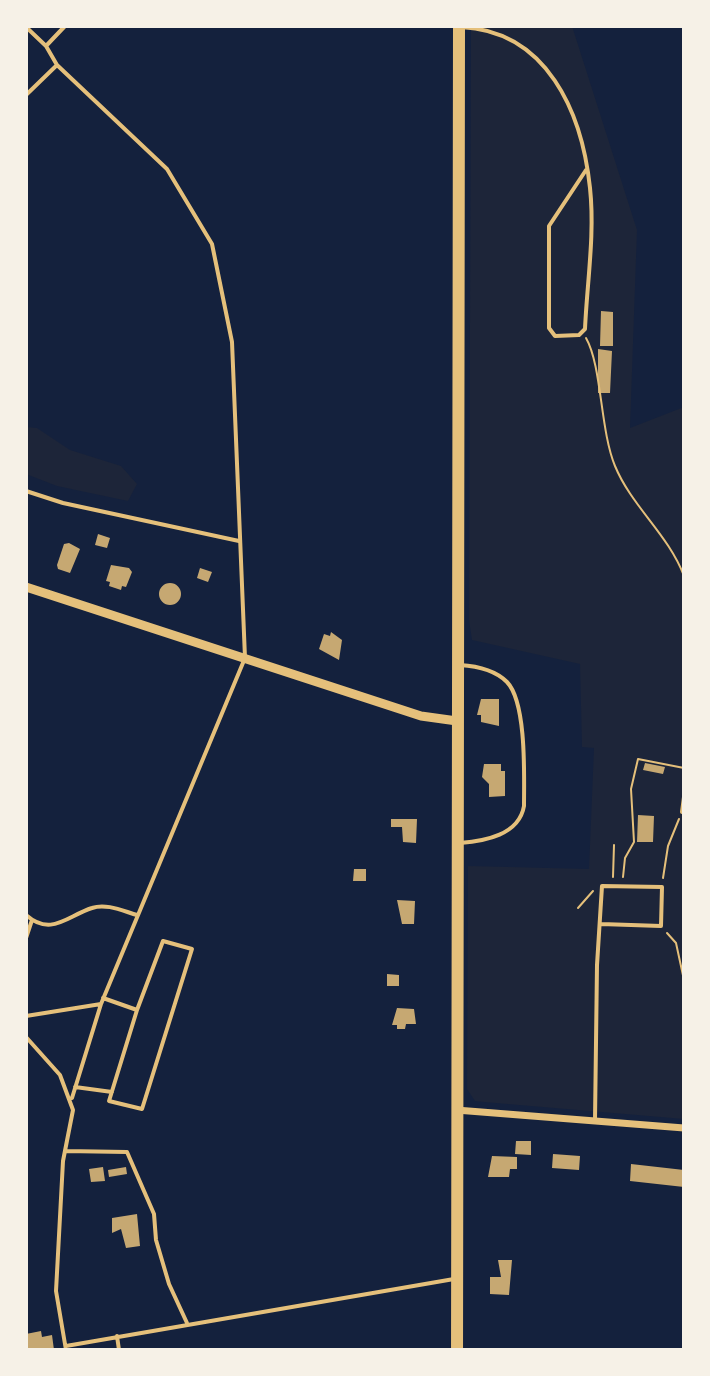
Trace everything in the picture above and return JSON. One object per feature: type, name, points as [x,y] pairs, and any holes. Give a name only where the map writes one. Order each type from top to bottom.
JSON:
[{"type":"highway","points":[[457,1350],[459,26]]},
{"type":"street","points":[[26,587],[421,716],[457,721]]},
{"type":"street","points":[[456,1110],[684,1128]]},
{"type":"lane","points":[[46,46],[65,26]]},
{"type":"lane","points":[[459,26],[507,35],[535,56],[571,112],[582,141],[586,170],[591,228],[583,333],[555,336],[549,328],[548,233],[553,218],[586,170]]},
{"type":"lane","points":[[26,27],[46,46],[57,65],[167,169],[212,244],[232,342],[245,658],[102,1001],[71,1101]]},
{"type":"lane","points":[[26,95],[57,65]]},
{"type":"lane","points":[[26,491],[63,503],[239,541]]},
{"type":"lane","points":[[457,664],[495,673],[509,684],[516,703],[524,765],[524,806],[515,826],[488,838],[457,843]]},
{"type":"lane","points":[[682,812],[684,797]]},
{"type":"lane","points":[[595,1120],[597,965],[602,886],[662,887],[661,926],[601,924]]},
{"type":"lane","points":[[26,915],[32,920],[56,926],[92,908],[106,906],[137,915]]},
{"type":"lane","points":[[26,938],[32,920]]},
{"type":"lane","points":[[163,941],[192,949],[142,1109],[109,1101],[137,1010],[163,941]]},
{"type":"lane","points":[[26,1016],[102,1001],[137,1010]]},
{"type":"lane","points":[[26,1037],[60,1075],[73,1110],[65,1151],[56,1291],[66,1348],[187,1323],[456,1279]]},
{"type":"lane","points":[[75,1087],[112,1092]]},
{"type":"lane","points":[[65,1151],[127,1152],[154,1214],[156,1240],[169,1284],[187,1323]]},
{"type":"lane","points":[[117,1336],[119,1350]]},
{"type":"path","points":[[583,333],[590,346],[613,462],[636,500],[666,538],[684,576]]},
{"type":"path","points":[[622,886],[625,858],[634,842],[631,789],[638,759],[684,768]]},
{"type":"path","points":[[662,887],[668,846],[682,812]]},
{"type":"path","points":[[612,886],[614,845]]},
{"type":"path","points":[[578,908],[585,896],[602,890]]},
{"type":"path","points":[[661,926],[676,943],[684,980]]},
{"type":"shaded area","points":[[471,26],[572,26],[637,230],[630,428],[684,407],[684,1119],[475,1101],[467,1089],[468,866],[589,869],[594,748],[582,747],[580,664],[472,640],[469,620]]},
{"type":"shaded area","points":[[26,427],[37,428],[70,450],[121,466],[137,484],[128,501],[57,486],[26,474]]},
{"type":"building","points":[[601,311],[613,312],[613,346],[600,346]]},
{"type":"building","points":[[598,349],[612,351],[610,393],[598,393]]},
{"type":"building","points":[[98,534],[110,538],[107,548],[95,545]]},
{"type":"building","points":[[69,543],[80,549],[70,573],[58,569],[57,565],[64,544]]},
{"type":"building","points":[[111,565],[129,568],[132,572],[126,587],[122,586],[121,590],[109,586],[110,582],[106,581]]},
{"type":"building","points":[[200,568],[212,572],[208,582],[197,578]]},
{"type":"building","points":[[170,583],[178,586],[181,594],[178,602],[170,605],[162,602],[159,594],[162,586]]},
{"type":"building","points":[[331,632],[342,640],[339,660],[319,649],[324,634],[330,636]]},
{"type":"building","points":[[481,699],[499,699],[499,726],[481,722],[481,715],[477,715]]},
{"type":"building","points":[[645,763],[665,767],[663,774],[643,770]]},
{"type":"building","points":[[484,764],[501,764],[501,771],[505,771],[505,796],[489,797],[489,784],[482,777]]},
{"type":"building","points":[[638,815],[654,816],[653,842],[637,842]]},
{"type":"building","points":[[391,819],[417,819],[416,843],[403,842],[402,827],[391,827]]},
{"type":"building","points":[[354,869],[366,869],[366,881],[353,881]]},
{"type":"building","points":[[397,900],[415,901],[414,924],[402,924]]},
{"type":"building","points":[[387,974],[399,975],[399,986],[387,986]]},
{"type":"building","points":[[397,1008],[414,1009],[416,1024],[406,1024],[405,1029],[392,1025]]},
{"type":"building","points":[[516,1141],[531,1141],[531,1155],[515,1154]]},
{"type":"building","points":[[553,1154],[580,1156],[579,1170],[552,1168]]},
{"type":"building","points":[[492,1156],[517,1157],[517,1169],[510,1169],[509,1177],[488,1177]]},
{"type":"building","points":[[631,1164],[684,1170],[684,1187],[630,1181]]},
{"type":"building","points":[[103,1167],[105,1181],[91,1182],[89,1169]]},
{"type":"building","points":[[126,1167],[127,1174],[109,1177],[108,1170]]},
{"type":"building","points":[[137,1214],[140,1246],[126,1248],[121,1229],[112,1233],[112,1218]]},
{"type":"building","points":[[498,1260],[512,1260],[509,1295],[490,1294],[490,1277],[501,1277]]},
{"type":"building","points":[[41,1331],[42,1337],[52,1335],[54,1350],[26,1350],[26,1334]]}]
